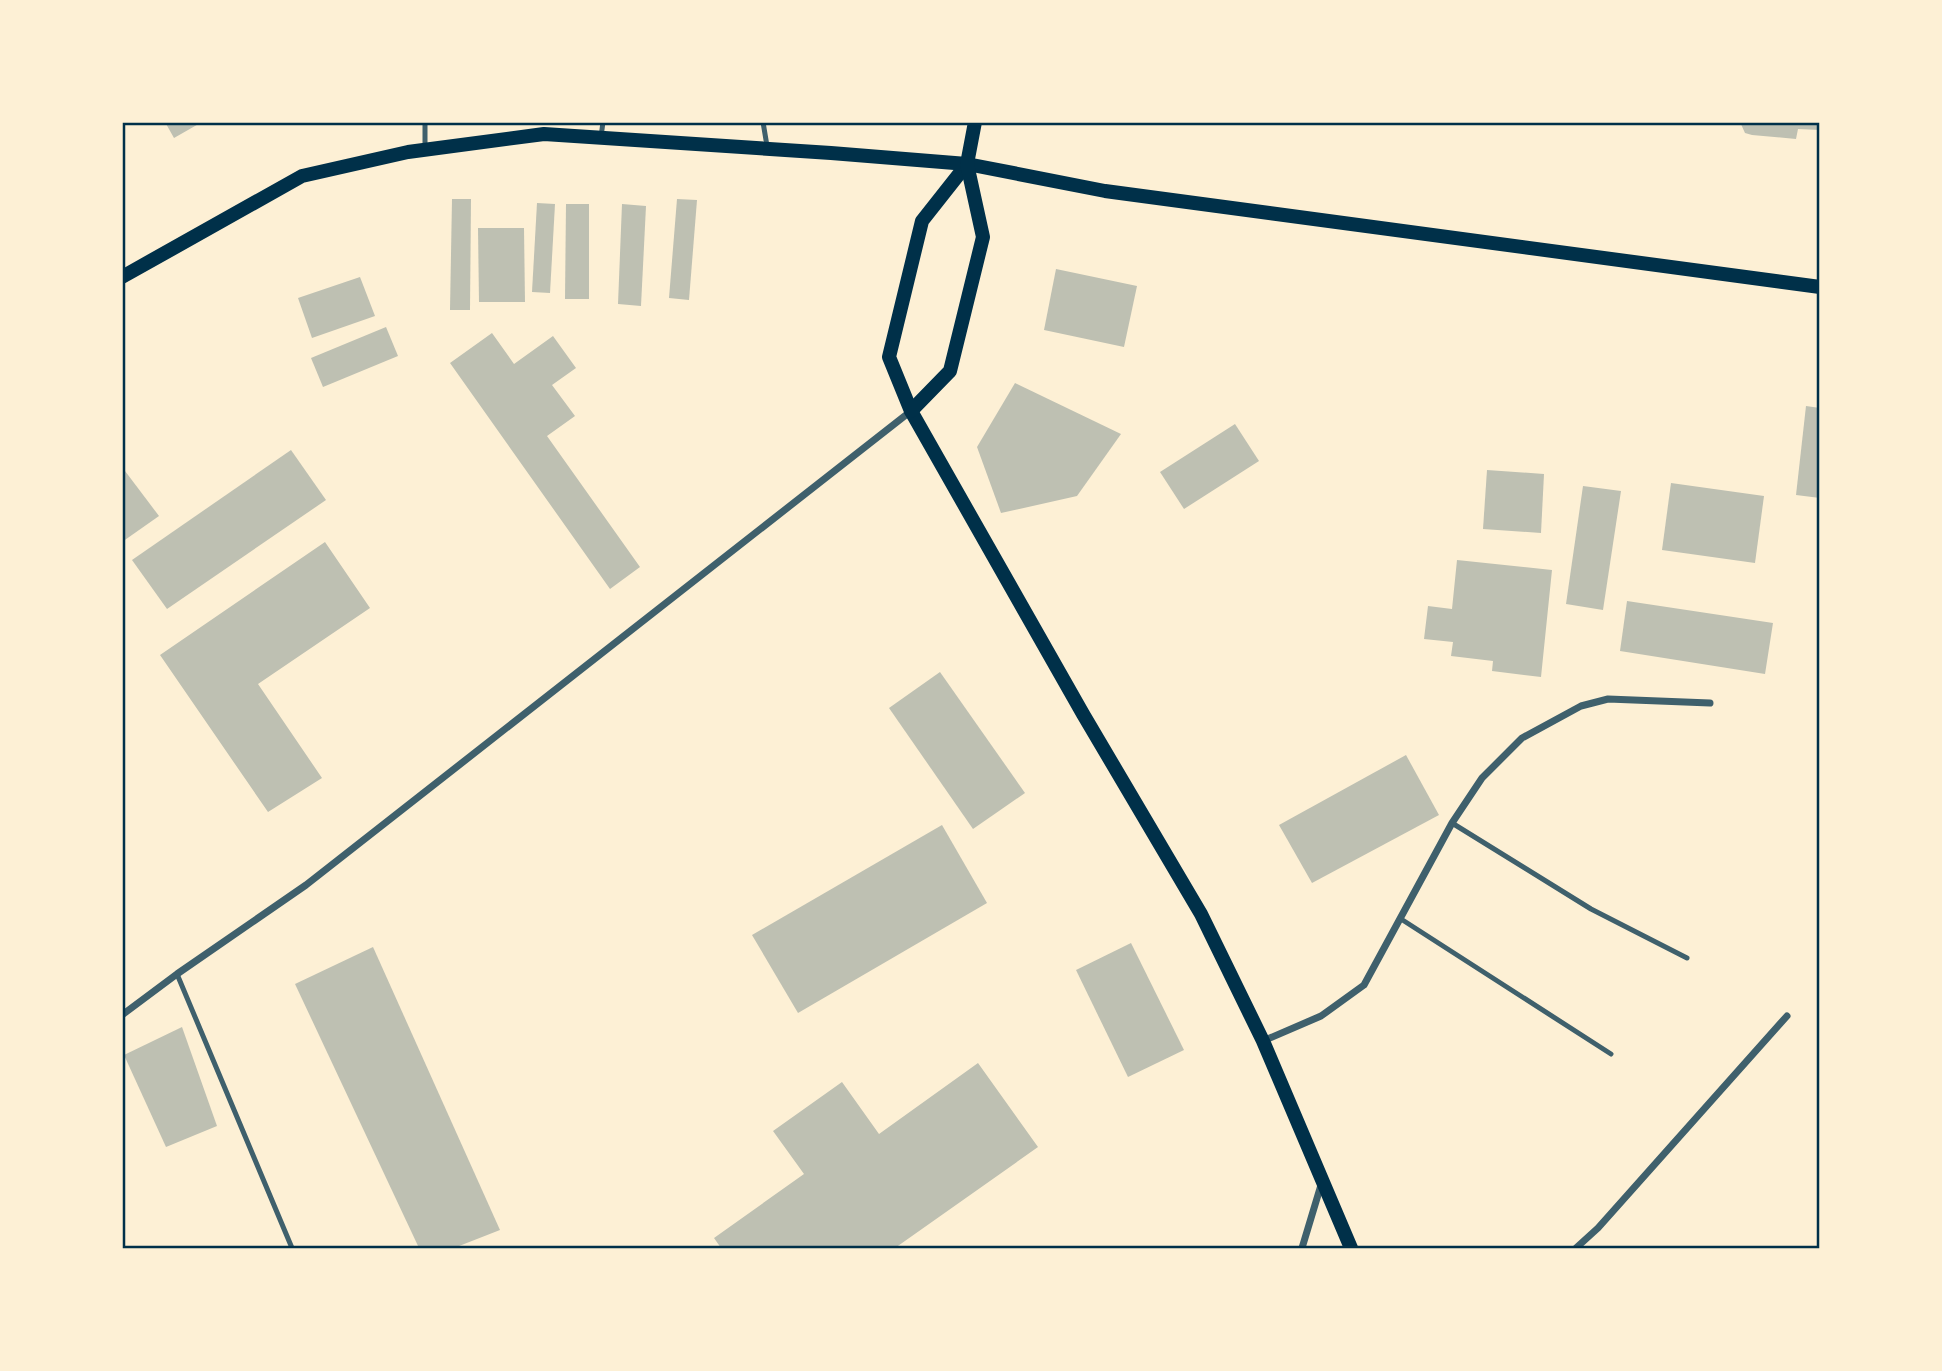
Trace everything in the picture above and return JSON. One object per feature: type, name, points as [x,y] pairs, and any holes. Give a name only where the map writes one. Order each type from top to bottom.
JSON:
[{"type":"main road","points":[[911,411],[950,371],[982,237],[968,164],[975,122]]},
{"type":"main road","points":[[122,277],[302,176],[425,150],[544,134],[602,130],[767,149],[968,164],[1105,191],[1819,287]]},
{"type":"main road","points":[[968,164],[922,221],[889,357],[911,411],[1083,714],[1201,914],[1264,1041],[1351,1248]]},
{"type":"street","points":[[122,1016],[177,974],[306,885],[911,411]]},
{"type":"street","points":[[1264,1041],[1321,1016],[1364,985],[1452,823],[1482,778],[1522,738],[1581,706],[1608,699],[1710,704]]},
{"type":"street","points":[[1576,1248],[1598,1228],[1787,1016]]},
{"type":"street","points":[[1302,1248],[1322,1181]]},
{"type":"lane","points":[[425,122],[425,150]]},
{"type":"lane","points":[[763,122],[767,149]]},
{"type":"lane","points":[[1452,823],[1591,909],[1687,958]]},
{"type":"lane","points":[[1401,919],[1611,1054]]},
{"type":"lane","points":[[177,974],[292,1248]]},
{"type":"building","points":[[165,122],[202,122],[174,138]]},
{"type":"building","points":[[1740,122],[1820,122],[1820,130],[1798,129],[1796,139],[1752,135],[1745,133]]},
{"type":"building","points":[[452,199],[471,199],[470,310],[450,310]]},
{"type":"building","points":[[677,199],[697,200],[689,300],[669,298]]},
{"type":"building","points":[[537,203],[555,204],[550,293],[532,292]]},
{"type":"building","points":[[566,204],[589,204],[589,299],[565,299]]},
{"type":"building","points":[[622,204],[646,206],[641,306],[618,304]]},
{"type":"building","points":[[478,228],[524,228],[525,302],[479,302]]},
{"type":"building","points":[[1056,269],[1137,286],[1124,347],[1044,330]]},
{"type":"building","points":[[360,277],[375,316],[312,338],[298,298]]},
{"type":"building","points":[[386,327],[398,356],[323,387],[311,358]]},
{"type":"building","points":[[492,333],[514,364],[553,336],[576,368],[552,385],[575,416],[547,436],[640,567],[610,589],[450,363]]},
{"type":"building","points":[[1015,383],[1121,434],[1077,496],[1001,513],[977,447]]},
{"type":"building","points":[[1806,406],[1820,408],[1820,498],[1796,495]]},
{"type":"building","points":[[1235,424],[1259,461],[1184,509],[1160,472]]},
{"type":"building","points":[[291,450],[326,500],[167,609],[132,560]]},
{"type":"building","points":[[122,467],[159,516],[122,542]]},
{"type":"building","points":[[1487,470],[1544,474],[1541,533],[1483,529]]},
{"type":"building","points":[[1671,483],[1764,496],[1755,563],[1662,550]]},
{"type":"building","points":[[1583,486],[1621,491],[1603,610],[1566,604]]},
{"type":"building","points":[[325,542],[370,608],[258,684],[322,778],[268,812],[160,655]]},
{"type":"building","points":[[1457,560],[1552,570],[1541,677],[1492,671],[1493,661],[1451,656],[1453,642],[1424,639],[1428,606],[1452,609]]},
{"type":"building","points":[[1627,601],[1773,623],[1765,674],[1620,651]]},
{"type":"building","points":[[940,672],[1025,793],[973,829],[889,708]]},
{"type":"building","points":[[1406,755],[1439,815],[1312,883],[1279,825]]},
{"type":"building","points":[[942,825],[987,903],[798,1013],[752,935]]},
{"type":"building","points":[[1131,943],[1184,1050],[1128,1077],[1076,970]]},
{"type":"building","points":[[373,947],[500,1230],[454,1248],[419,1248],[295,984]]},
{"type":"building","points":[[182,1027],[217,1126],[166,1147],[124,1055]]},
{"type":"building","points":[[978,1063],[1038,1147],[895,1248],[721,1248],[714,1238],[804,1174],[773,1131],[842,1082],[879,1134]]}]
